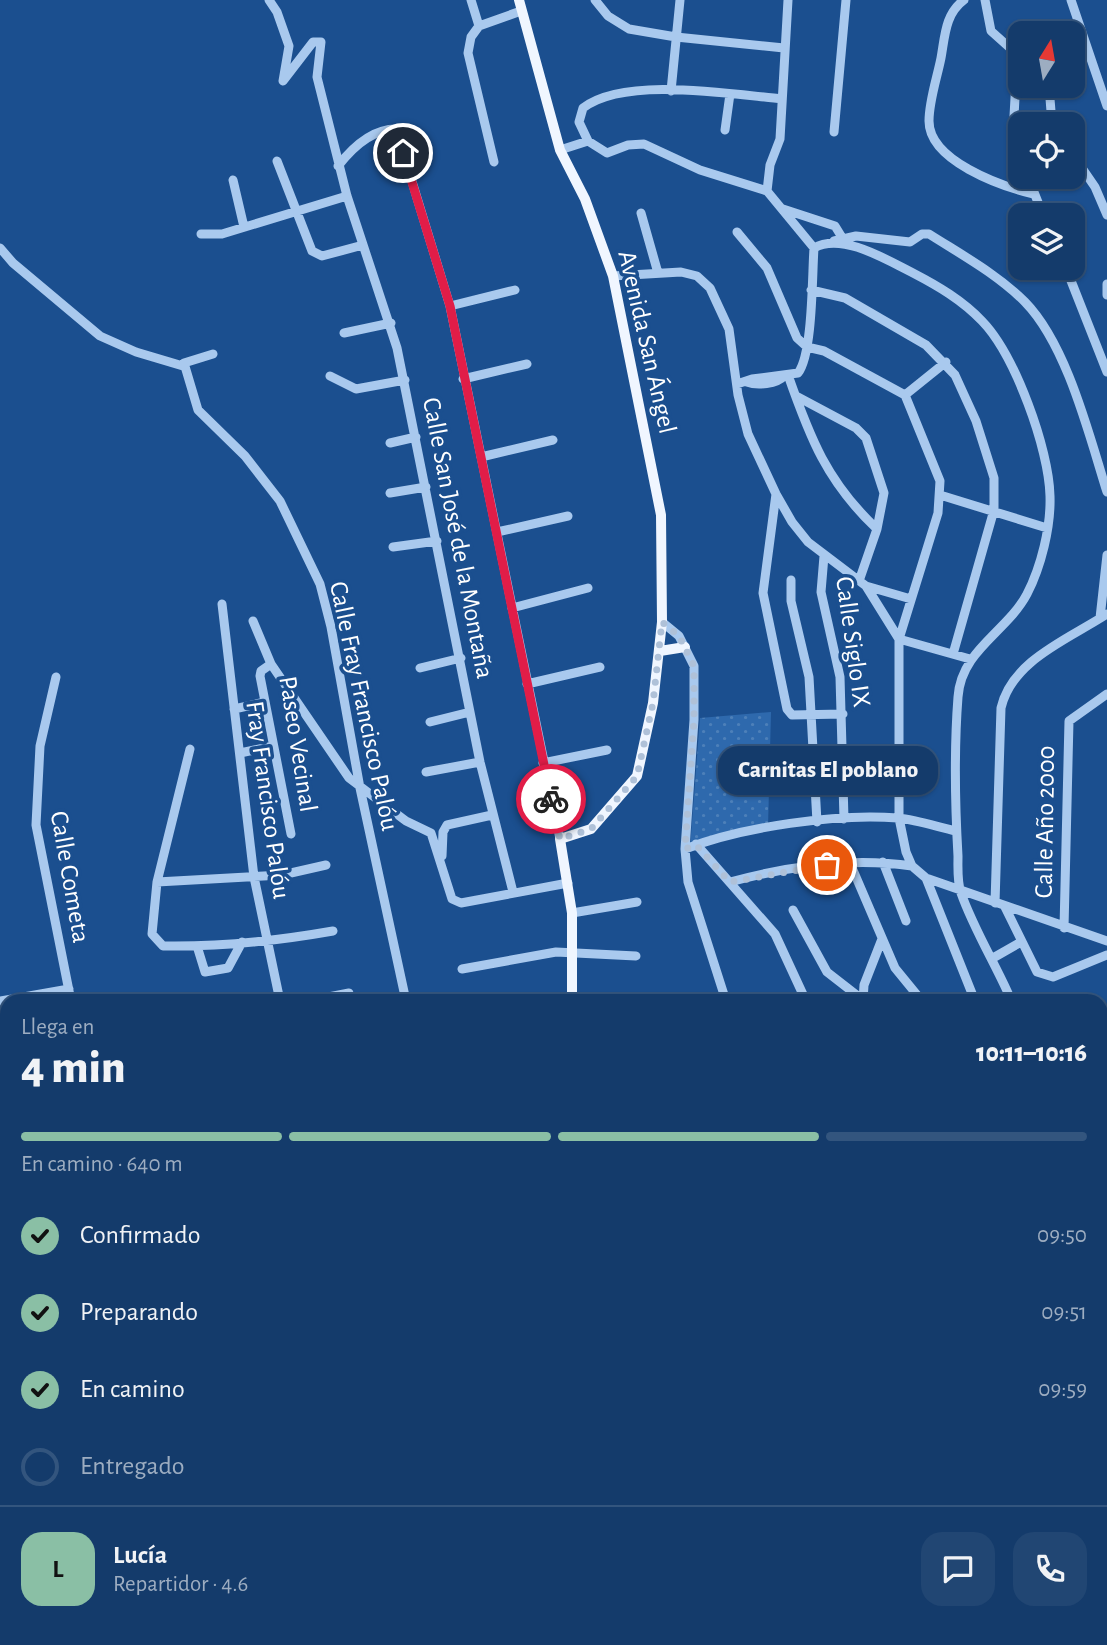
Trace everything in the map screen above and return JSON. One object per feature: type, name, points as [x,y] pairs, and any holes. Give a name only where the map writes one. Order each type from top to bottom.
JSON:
[{"type":"main road","name":"Avenida San Ángel","points":[[520,5],[560,149],[585,200],[613,276],[662,516],[660,651],[653,703],[637,776],[591,829],[560,839]]},
{"type":"main road","points":[[660,651],[685,647]]},
{"type":"main road","points":[[560,839],[572,914],[572,994]]},
{"type":"street","name":"Calle San José de la Montaña","points":[[269,0],[277,12],[289,46],[281,79],[286,80],[316,41],[322,47],[317,77],[338,166],[391,323],[405,380],[480,762],[513,892]]},
{"type":"street","points":[[471,0],[479,26]]},
{"type":"street","points":[[595,0],[608,16],[629,29],[676,37],[784,48]]},
{"type":"street","points":[[671,91],[680,0]]},
{"type":"street","points":[[767,191],[770,165],[779,139],[788,0]]},
{"type":"street","points":[[834,132],[846,0]]},
{"type":"street","points":[[964,0],[948,18],[929,121],[933,140],[946,153],[990,180],[1033,194]]},
{"type":"street","points":[[985,0],[991,32],[1010,48],[1017,62],[1014,112]]},
{"type":"street","points":[[1071,0],[1107,106]]},
{"type":"street","points":[[494,162],[468,53],[471,37],[479,26],[520,5]]},
{"type":"street","points":[[742,383],[752,379],[786,376],[801,369],[807,347],[814,248],[767,191],[699,170],[644,144],[628,145],[607,153],[588,141],[579,122],[580,114],[591,102],[617,92],[671,91],[782,99]]},
{"type":"street","points":[[725,130],[730,94]]},
{"type":"street","points":[[338,166],[350,151],[366,139],[385,129],[396,129],[450,306],[560,839]]},
{"type":"street","points":[[560,149],[588,141]]},
{"type":"street","points":[[277,161],[317,256],[363,246]]},
{"type":"street","points":[[1085,172],[1095,187],[1107,215]]},
{"type":"street","points":[[233,180],[244,227]]},
{"type":"street","points":[[1032,189],[1037,203]]},
{"type":"street","points":[[201,234],[222,234],[347,196]]},
{"type":"street","points":[[782,209],[835,226],[838,241]]},
{"type":"street","points":[[641,213],[658,273]]},
{"type":"street","points":[[737,232],[767,268],[797,338],[807,347],[824,351],[905,396],[936,470],[940,495],[899,639],[899,818],[912,866]]},
{"type":"street","points":[[814,248],[856,236],[910,242],[922,234],[929,234],[991,273],[1025,302],[1052,338],[1107,492]]},
{"type":"street","points":[[838,241],[938,286],[982,321],[1000,343],[1021,387],[1045,467],[1050,496],[1047,528],[1028,593],[1017,609],[970,659],[964,669],[958,696],[956,831],[960,891],[993,958],[1004,994]]},
{"type":"street","points":[[0,248],[13,263],[100,335],[136,352],[183,366],[192,358],[213,354]]},
{"type":"street","points":[[613,276],[681,272],[697,276],[710,288],[729,329],[742,383],[748,434],[792,522],[824,555],[863,584],[899,639],[970,659]]},
{"type":"street","points":[[1071,280],[1107,372]]},
{"type":"street","points":[[450,306],[515,290]]},
{"type":"street","points":[[811,290],[845,298],[911,335],[946,362],[975,421],[992,466],[994,510],[953,654]]},
{"type":"street","points":[[344,333],[391,323]]},
{"type":"street","points":[[905,396],[946,362]]},
{"type":"street","points":[[463,379],[527,364]]},
{"type":"street","name":"Calle Fray Francisco Palóu","points":[[183,366],[198,410],[245,456],[280,501],[320,583],[404,994]]},
{"type":"street","points":[[331,376],[356,389],[405,380]]},
{"type":"street","points":[[786,376],[815,446],[833,478],[850,503],[877,529]]},
{"type":"street","points":[[796,396],[856,428],[866,438],[884,493],[863,584]]},
{"type":"street","points":[[390,443],[416,437]]},
{"type":"street","points":[[481,457],[553,440]]},
{"type":"street","points":[[390,493],[426,487]]},
{"type":"street","points":[[776,494],[767,545],[764,606],[787,709],[792,715],[843,714]]},
{"type":"street","points":[[940,495],[1047,528]]},
{"type":"street","points":[[497,532],[569,516]]},
{"type":"street","points":[[393,547],[438,541]]},
{"type":"street","name":"Calle Siglo IX","points":[[824,555],[821,592],[840,677],[843,714],[844,819]]},
{"type":"street","points":[[995,903],[1001,708],[1004,693],[1028,665],[1103,616],[1107,555]]},
{"type":"street","points":[[791,580],[791,601],[809,677],[813,714],[817,822]]},
{"type":"street","points":[[863,584],[911,598]]},
{"type":"street","points":[[512,608],[587,588]]},
{"type":"street","name":"Fray Francisco Palóu","points":[[222,604],[254,877],[279,994]]},
{"type":"street","name":"Paseo Vecinal","points":[[253,621],[271,664],[349,778],[406,821],[430,833],[442,862]]},
{"type":"street","points":[[662,622],[679,636],[694,666],[694,720],[685,849],[688,882],[695,911],[724,994]]},
{"type":"street","points":[[420,668],[461,658]]},
{"type":"street","name":"Paseo Vecinal","points":[[271,664],[261,671],[260,676],[291,834]]},
{"type":"street","points":[[527,684],[600,667]]},
{"type":"street","name":"Calle Cometa","points":[[56,677],[40,746],[36,825],[70,994]]},
{"type":"street","name":"Calle Año 2000","points":[[1064,928],[1069,721],[1107,694]]},
{"type":"street","points":[[234,709],[265,702]]},
{"type":"street","points":[[430,722],[470,712]]},
{"type":"street","points":[[240,753],[273,746]]},
{"type":"street","points":[[190,749],[157,882],[152,934],[163,946],[197,946],[269,942],[333,931]]},
{"type":"street","points":[[543,763],[607,750]]},
{"type":"street","points":[[426,772],[480,762]]},
{"type":"street","points":[[492,815],[447,825],[443,832],[442,862],[450,894],[456,901],[568,884]]},
{"type":"street","points":[[685,849],[726,835],[844,819],[899,818],[956,831]]},
{"type":"street","points":[[696,845],[775,934],[803,994]]},
{"type":"street","points":[[730,882],[804,867],[883,862],[912,866],[926,878],[1107,941]]},
{"type":"street","points":[[883,862],[906,921]]},
{"type":"street","points":[[850,863],[895,968],[916,994]]},
{"type":"street","points":[[157,882],[254,877],[326,865]]},
{"type":"street","points":[[926,878],[972,994]]},
{"type":"street","points":[[572,914],[637,902]]},
{"type":"street","points":[[1005,907],[1037,972],[1054,977],[1107,955]]},
{"type":"street","points":[[793,910],[827,972],[854,994]]},
{"type":"street","points":[[863,994],[864,985],[882,939]]},
{"type":"street","points":[[197,946],[205,972],[228,968],[242,942]]},
{"type":"street","points":[[993,958],[1021,942]]},
{"type":"street","points":[[462,969],[538,954],[636,956]]},
{"type":"street","points":[[40,994],[69,989]]},
{"type":"street","points":[[344,994],[349,993]]},
{"type":"shaded area","points":[[771,712],[768,827],[690,848],[700,718]]},
{"type":"way so far","points":[[551,799],[560,839],[591,829],[604,818],[637,776],[645,751],[653,703],[662,622],[679,636],[694,666],[694,720],[685,849],[696,845],[730,882],[755,875],[827,865]]},
{"type":"place","name":"Carnitas El poblano","points":[[827,865]]},
{"type":"route","points":[[403,153],[450,306],[551,799]]}]
